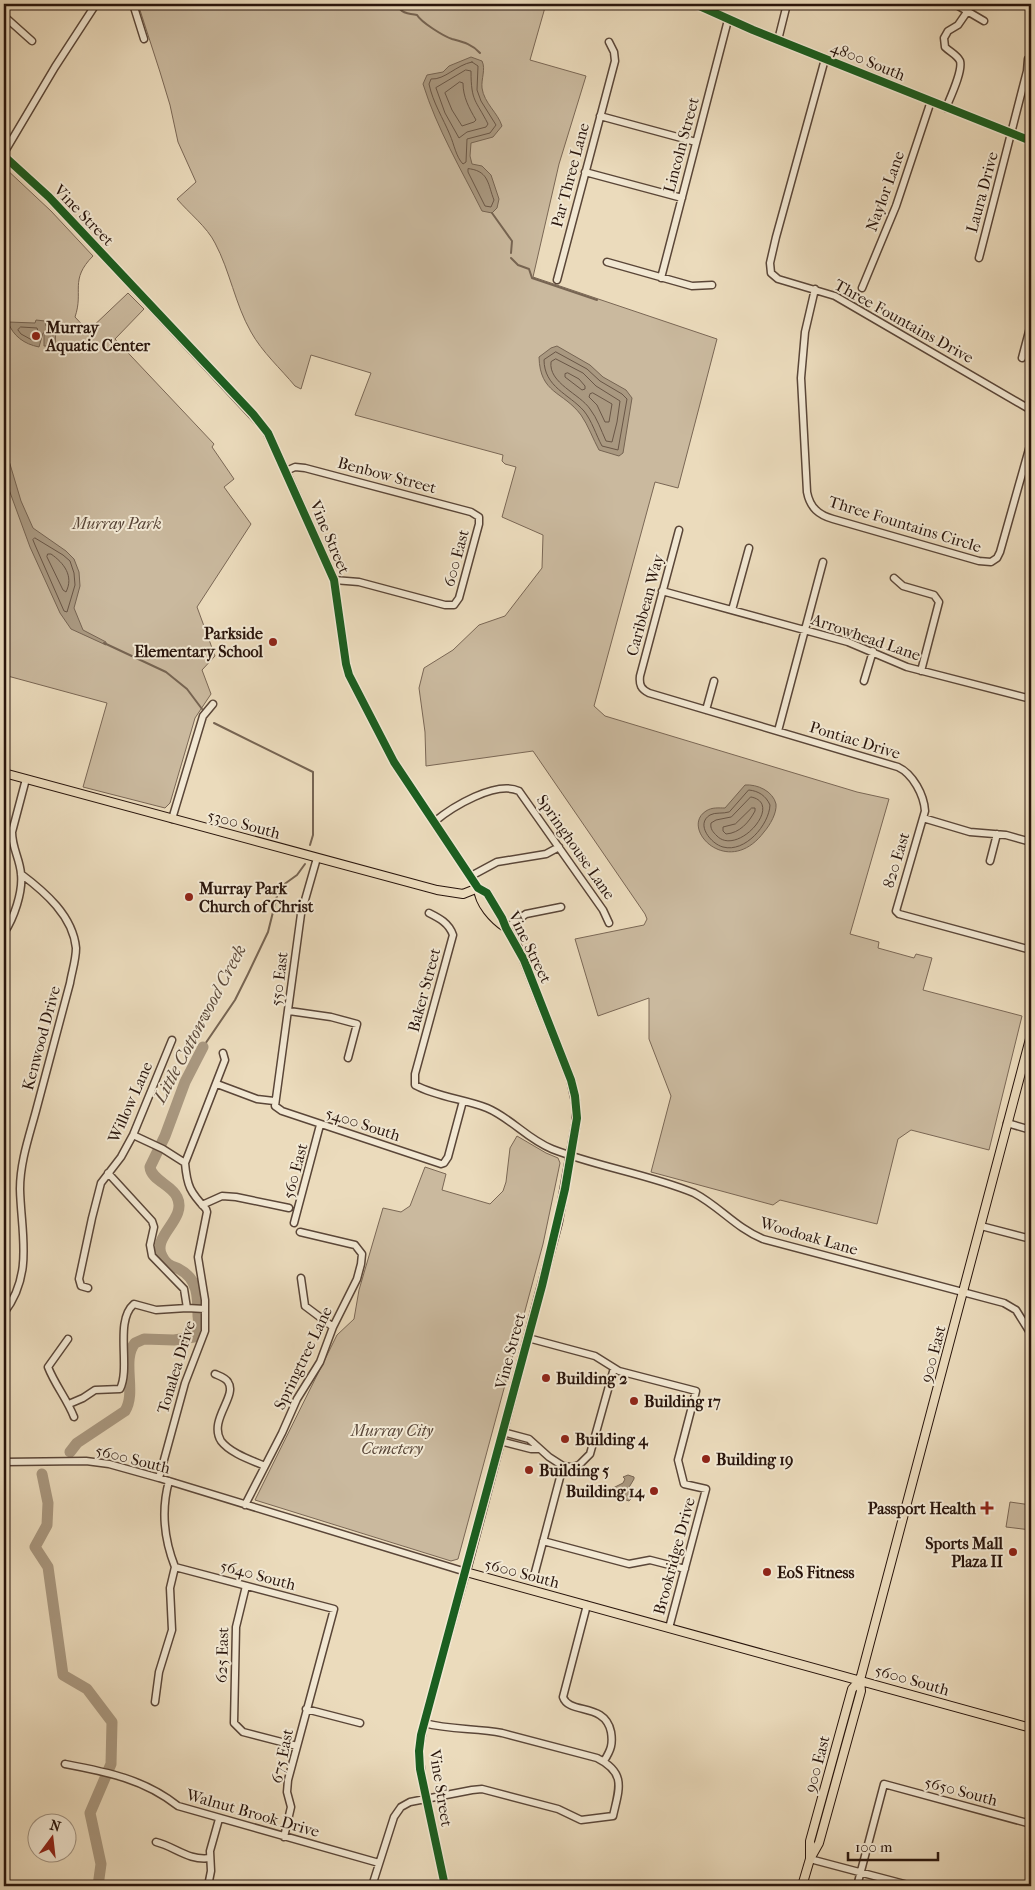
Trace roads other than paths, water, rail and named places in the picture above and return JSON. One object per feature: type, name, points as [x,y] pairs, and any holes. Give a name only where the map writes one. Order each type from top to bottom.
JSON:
[{"type":"main road","name":"5300 South","points":[[4,773],[456,894],[478,888]]},
{"type":"main road","name":"Vine Street","points":[[466,1572],[557,1227],[572,1156],[577,1118],[574,1088],[524,960],[502,918],[486,893],[478,888]]},
{"type":"main road","name":"900 East","points":[[802,1886],[810,1859],[810,1841],[849,1698],[852,1689],[860,1680],[1031,1035]]},
{"type":"main road","name":"5600 South","points":[[466,1572],[1031,1728]]},
{"type":"street","points":[[4,155],[55,67],[96,4]]},
{"type":"street","points":[[133,4],[144,39]]},
{"type":"street","name":"4800 South","points":[[695,4],[728,20],[1031,141]]},
{"type":"street","points":[[778,40],[787,4]]},
{"type":"street","points":[[955,4],[984,21]]},
{"type":"street","points":[[946,108],[960,64],[957,57],[945,47],[944,38],[948,31],[958,25],[967,12]]},
{"type":"street","points":[[4,16],[32,41]]},
{"type":"street","name":"Lincoln Street","points":[[660,278],[728,20]]},
{"type":"street","points":[[600,116],[615,58],[609,42]]},
{"type":"street","name":"Three Fountains Drive","points":[[825,59],[769,266],[773,277],[835,296],[1031,410]]},
{"type":"street","name":"Laura Drive","points":[[978,258],[1027,71],[1028,60]]},
{"type":"street","name":"Naylor Lane","points":[[862,288],[896,206],[931,101]]},
{"type":"street","name":"Par Three Lane","points":[[557,280],[600,116],[696,142]]},
{"type":"street","name":"Vine Street","points":[[4,155],[49,198],[253,414],[271,438],[334,580],[347,671],[394,762],[478,888]]},
{"type":"street","points":[[585,172],[682,198]]},
{"type":"street","points":[[607,262],[692,286],[712,285]]},
{"type":"street","name":"Three Fountains Circle","points":[[815,289],[805,332],[801,387],[806,492],[817,512],[833,519],[979,562],[991,562],[997,558],[1000,552],[1024,469]]},
{"type":"street","points":[[1022,358],[1031,324]]},
{"type":"street","points":[[1031,442],[1024,469],[1031,471]]},
{"type":"street","name":"Benbow Street","points":[[286,471],[298,467],[309,468],[471,512],[479,516]]},
{"type":"street","name":"600 East","points":[[334,580],[359,582],[454,606],[459,598],[479,524],[479,516]]},
{"type":"street","name":"Caribbean Way","points":[[641,687],[640,676],[679,530]]},
{"type":"street","points":[[732,610],[749,548]]},
{"type":"street","points":[[778,731],[823,562]]},
{"type":"street","points":[[894,578],[903,586],[934,595],[939,602],[922,670]]},
{"type":"street","name":"Arrowhead Lane","points":[[662,591],[848,642],[906,666],[1031,699]]},
{"type":"street","points":[[864,681],[873,651]]},
{"type":"street","points":[[706,710],[714,681]]},
{"type":"street","name":"Pontiac Drive","points":[[641,687],[649,693],[902,769],[911,777],[924,800],[925,811],[923,818]]},
{"type":"street","points":[[172,819],[203,716],[212,704]]},
{"type":"street","points":[[4,933],[16,909],[21,874],[12,832],[26,778]]},
{"type":"street","name":"Springhouse Lane","points":[[434,822],[463,802],[492,791],[512,788],[522,794],[603,910],[609,923]]},
{"type":"street","points":[[923,818],[975,833],[997,834],[1031,842]]},
{"type":"street","name":"820 East","points":[[923,818],[896,911],[899,914],[1031,950]]},
{"type":"street","points":[[990,861],[997,834]]},
{"type":"street","points":[[471,876],[497,862],[546,854],[559,847]]},
{"type":"street","name":"550 East","points":[[274,1103],[289,1011],[301,914],[317,858]]},
{"type":"street","name":"Kenwood Drive","points":[[4,1313],[17,1292],[24,1263],[20,1188],[24,1155],[70,983],[76,948],[71,928],[62,912],[21,874]]},
{"type":"street","points":[[506,928],[524,915],[561,907]]},
{"type":"street","name":"Baker Street","points":[[415,1086],[415,1074],[453,934],[447,924],[439,918],[428,914]]},
{"type":"street","points":[[289,1011],[331,1017],[357,1024],[348,1058]]},
{"type":"street","name":"Willow Lane","points":[[88,1288],[82,1286],[79,1279],[101,1183],[121,1156],[133,1135],[172,1040]]},
{"type":"street","points":[[133,1135],[160,1147],[185,1163],[217,1084],[225,1060],[223,1053]]},
{"type":"street","points":[[217,1084],[257,1099],[274,1103]]},
{"type":"street","name":"Woodoak Lane","points":[[415,1086],[425,1091],[496,1112],[537,1142],[572,1156],[694,1193],[708,1201],[742,1229],[771,1242],[1004,1303],[1016,1310],[1031,1334]]},
{"type":"street","name":"5400 South","points":[[274,1103],[282,1111],[438,1164],[444,1163],[448,1157],[463,1101]]},
{"type":"street","points":[[1008,1123],[1031,1130]]},
{"type":"street","name":"560 East","points":[[294,1224],[320,1125]]},
{"type":"street","name":"Tonalea Drive","points":[[160,1478],[185,1383],[205,1331],[204,1287],[198,1257],[206,1209],[195,1198],[189,1186],[185,1163]]},
{"type":"street","points":[[108,1173],[152,1221],[154,1227],[150,1245],[152,1256],[184,1289],[190,1309]]},
{"type":"street","points":[[202,1205],[222,1196],[236,1197],[288,1208]]},
{"type":"street","points":[[981,1226],[1031,1239]]},
{"type":"street","name":"Springtree Lane","points":[[245,1505],[282,1433],[296,1399],[320,1362],[333,1327],[360,1272],[362,1254],[352,1243],[300,1232]]},
{"type":"street","points":[[300,1278],[305,1306],[333,1327]]},
{"type":"street","points":[[69,1404],[95,1390],[120,1389],[123,1375],[126,1315],[134,1304],[156,1310],[203,1309]]},
{"type":"street","points":[[503,1432],[529,1440],[563,1466],[579,1465],[590,1454],[614,1368],[595,1356],[528,1338]]},
{"type":"street","points":[[68,1339],[48,1367],[53,1380],[69,1404],[74,1417]]},
{"type":"street","name":"Brookridge Drive","points":[[614,1368],[696,1392],[678,1460],[684,1484],[706,1489],[669,1628]]},
{"type":"street","points":[[215,1374],[228,1382],[230,1388],[228,1398],[218,1418],[221,1440],[232,1450],[264,1466]]},
{"type":"street","points":[[500,1441],[531,1449],[539,1449]]},
{"type":"street","name":"5600 South","points":[[4,1462],[86,1462],[109,1464],[466,1572]]},
{"type":"street","points":[[534,1576],[563,1466]]},
{"type":"street","points":[[155,1702],[159,1672],[172,1630],[170,1588],[174,1567],[166,1541],[164,1509],[169,1481]]},
{"type":"street","points":[[544,1540],[629,1564],[650,1560],[685,1569]]},
{"type":"street","name":"5640 South","points":[[174,1567],[334,1609]]},
{"type":"street","name":"Vine Street","points":[[445,1886],[426,1799],[419,1759],[420,1744],[424,1723],[466,1572]]},
{"type":"street","name":"625 East","points":[[246,1586],[236,1628],[233,1719],[236,1726],[243,1732],[297,1746]]},
{"type":"street","points":[[587,1605],[564,1690],[564,1702],[600,1714],[610,1725],[612,1744],[604,1761]]},
{"type":"street","name":"675 East","points":[[284,1837],[291,1807],[287,1785],[334,1609]]},
{"type":"street","name":"675 East","points":[[306,1710],[360,1723]]},
{"type":"street","points":[[372,1886],[396,1812],[410,1802],[482,1789],[558,1809],[580,1820],[613,1816],[620,1783],[614,1770],[604,1761],[502,1733],[457,1730],[424,1723]]},
{"type":"street","name":"Walnut Brook Drive","points":[[65,1764],[114,1773],[161,1794],[178,1806],[379,1863]]},
{"type":"street","name":"5650 South","points":[[860,1872],[884,1784],[1031,1824]]},
{"type":"street","points":[[208,1886],[211,1871],[210,1858],[219,1819]]},
{"type":"street","points":[[156,1842],[195,1859],[210,1858]]},
{"type":"street","points":[[810,1859],[912,1886]]},
{"type":"street","points":[[857,1886],[860,1872]]},
{"type":"water","points":[[471,57],[482,61],[484,67],[483,93],[502,126],[493,137],[471,143],[470,156],[472,164],[482,166],[491,175],[499,199],[497,208],[492,213],[482,211],[442,133],[423,84],[427,75],[443,72],[449,66]]},
{"type":"water","points":[[36,320],[45,321],[46,326],[56,327],[55,346],[44,346],[44,333],[39,347],[29,344],[16,335],[8,322],[35,323]]},
{"type":"water","points":[[557,346],[590,365],[603,377],[626,390],[632,398],[623,453],[619,456],[599,450],[581,415],[554,391],[543,378],[539,357]]},
{"type":"water","points":[[4,444],[21,501],[33,528],[66,551],[74,559],[79,572],[80,586],[74,608],[83,630],[106,642],[106,645],[71,629],[60,613],[30,547],[4,476]]},
{"type":"water","points":[[745,785],[759,787],[772,795],[776,808],[771,822],[750,846],[736,851],[723,851],[711,846],[703,838],[699,828],[699,819],[708,810],[725,808]]},
{"type":"water","points":[[628,1475],[634,1477],[628,1489],[631,1499],[629,1501],[613,1495],[611,1491],[623,1483],[625,1479],[623,1477]]},
{"type":"waterway","points":[[400,4],[400,9],[404,12],[417,15],[438,32],[471,45],[480,53]]},
{"type":"waterway","points":[[492,213],[512,241],[511,253]]},
{"type":"waterway","points":[[511,258],[518,265],[529,269],[532,278],[597,300]]},
{"type":"waterway","name":"Little Cottonwood Creek","points":[[104,643],[166,672],[187,689],[202,709]]},
{"type":"waterway","name":"Little Cottonwood Creek","points":[[214,723],[313,772],[313,835],[310,845]]},
{"type":"waterway","name":"Little Cottonwood Creek","points":[[203,1047],[235,1000],[248,974],[268,932],[279,888],[297,875],[305,864]]},
{"type":"waterway","name":"Little Cottonwood Creek","points":[[70,1452],[77,1443],[125,1411],[130,1395],[129,1358],[135,1343],[144,1339],[174,1340],[194,1337],[198,1330],[196,1289],[185,1273],[165,1261],[160,1249],[161,1241],[178,1213],[177,1197],[171,1189],[151,1172],[150,1167],[165,1136],[185,1082],[203,1047]]},
{"type":"waterway","name":"Little Cottonwood Creek","points":[[42,1474],[48,1503],[47,1525],[35,1547],[48,1567],[63,1675],[87,1689],[112,1722],[111,1764],[90,1813],[101,1864],[98,1886]]},
{"type":"place","name":"Murray Aquatic Center","points":[[36,336]]},
{"type":"place","name":"Parkside Elementary School","points":[[273,642]]},
{"type":"place","name":"Murray Park Church of Christ","points":[[189,897]]},
{"type":"place","name":"Building 2","points":[[546,1378]]},
{"type":"place","name":"Building 17","points":[[634,1401]]},
{"type":"place","name":"Building 4","points":[[565,1439]]},
{"type":"place","name":"Building 19","points":[[706,1459]]},
{"type":"place","name":"Building 5","points":[[529,1470]]},
{"type":"place","name":"Building 14","points":[[654,1491]]},
{"type":"place","name":"Passport Health","points":[[987,1508]]},
{"type":"place","name":"Sports Mall Plaza II","points":[[1013,1552]]},
{"type":"place","name":"EoS Fitness","points":[[767,1572]]},
{"type":"park label","name":"Murray Park","points":[[117,523]]},
{"type":"park label","name":"Murray City Cemetery","points":[[392,1439]]}]
